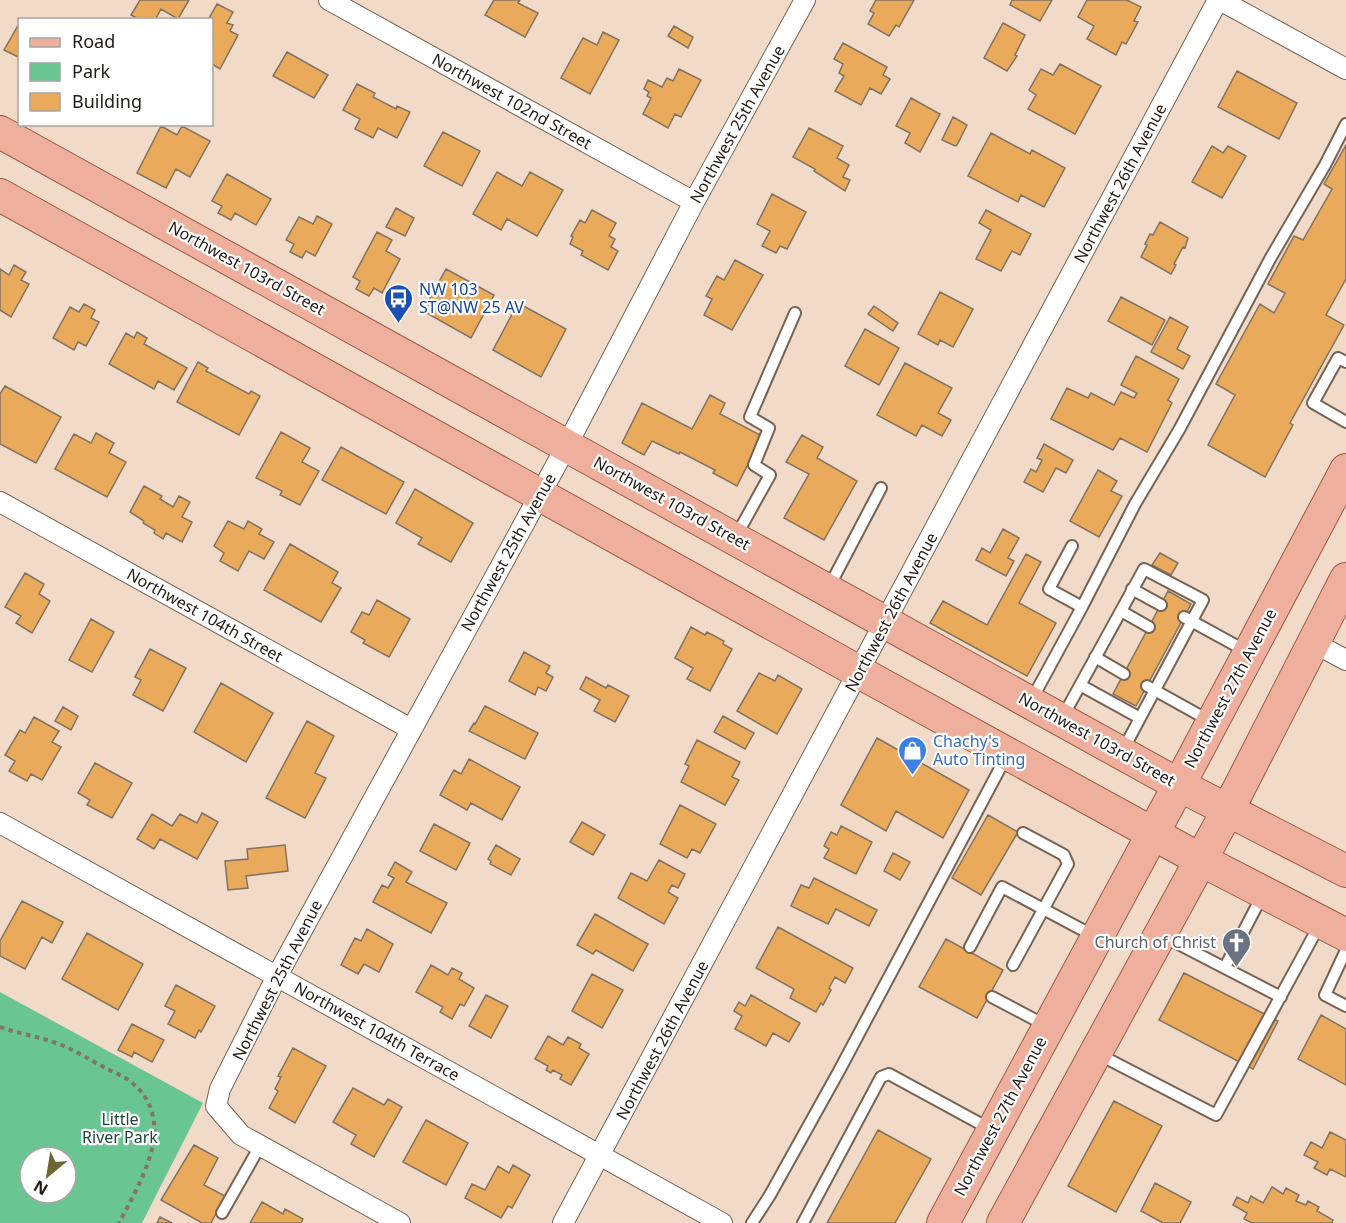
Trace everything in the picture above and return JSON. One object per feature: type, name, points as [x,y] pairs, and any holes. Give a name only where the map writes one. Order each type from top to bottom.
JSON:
[{"type":"main road","name":"Northwest 103rd Street","points":[[0,132],[1060,720],[1179,785],[1346,871]]},
{"type":"main road","points":[[0,195],[539,496],[1201,860],[1334,928]]},
{"type":"main road","name":"Northwest 27th Avenue","points":[[943,1223],[1346,470]]},
{"type":"main road","points":[[1003,1223],[1228,810],[1346,579]]},
{"type":"street","name":"Northwest 102nd Street","points":[[329,0],[694,202]]},
{"type":"street","name":"Northwest 25th Avenue","points":[[260,1146],[241,1135],[216,1106],[220,1089],[277,976],[567,445],[694,202],[805,0]]},
{"type":"street","points":[[1219,0],[1346,69]]},
{"type":"street","name":"Northwest 26th Avenue","points":[[563,1223],[1219,0]]},
{"type":"street","name":"Northwest 104th Street","points":[[0,502],[411,729]]},
{"type":"street","points":[[1314,643],[1346,660]]},
{"type":"street","name":"Northwest 104th Terrace","points":[[0,823],[722,1223]]},
{"type":"street","points":[[260,1146],[400,1223]]},
{"type":"lane","points":[[1030,702],[1082,608],[1135,504],[1179,430],[1270,259],[1325,165],[1346,124]]},
{"type":"lane","points":[[735,538],[770,475],[754,465],[769,428],[750,417],[795,313]]},
{"type":"lane","points":[[1346,362],[1338,358],[1313,403],[1346,422]]},
{"type":"lane","points":[[828,590],[881,488]]},
{"type":"lane","points":[[1072,546],[1049,589],[1082,608]]},
{"type":"lane","points":[[1060,720],[1144,568],[1203,600],[1188,619],[1151,688],[1140,718],[1121,753]]},
{"type":"lane","points":[[1132,589],[1161,605]]},
{"type":"lane","points":[[1120,611],[1149,627]]},
{"type":"lane","points":[[1188,619],[1249,653]]},
{"type":"lane","points":[[1095,657],[1124,674]]},
{"type":"lane","points":[[1080,685],[1140,718]]},
{"type":"lane","points":[[1151,688],[1212,722]]},
{"type":"lane","points":[[752,1223],[839,1071],[1008,753]]},
{"type":"lane","points":[[1013,966],[1068,864],[1064,855],[1023,833]]},
{"type":"lane","points":[[970,946],[1002,887],[1097,937]]},
{"type":"lane","points":[[1225,967],[1264,892]]},
{"type":"lane","points":[[1095,1053],[1216,1115],[1281,997],[1334,928]]},
{"type":"lane","points":[[1160,934],[1281,997]]},
{"type":"lane","points":[[1346,950],[1325,995],[1346,1006]]},
{"type":"lane","points":[[992,997],[1048,1027]]},
{"type":"lane","points":[[803,1223],[881,1077],[889,1074],[993,1130]]},
{"type":"lane","points":[[222,1213],[260,1146]]},
{"type":"path","points":[[0,1027],[54,1042],[81,1055],[126,1079],[136,1087],[151,1107],[155,1130],[149,1160],[144,1176],[119,1223]]},
{"type":"green space","name":"Little River Park","points":[[0,992],[203,1103],[142,1223],[0,1223]]},
{"type":"building","points":[[140,0],[189,0],[179,18],[161,9],[156,18],[136,18],[131,15]]},
{"type":"building","points":[[494,0],[520,0],[518,3],[538,13],[525,37],[485,15]]},
{"type":"building","points":[[876,0],[914,0],[899,27],[896,25],[889,36],[868,24],[874,13],[870,11]]},
{"type":"building","points":[[1012,0],[1052,0],[1040,21],[1010,5]]},
{"type":"building","points":[[1087,0],[1127,0],[1141,7],[1134,21],[1138,22],[1126,44],[1122,42],[1116,55],[1087,39],[1094,26],[1078,17]]},
{"type":"building","points":[[217,4],[233,12],[227,23],[233,25],[230,31],[238,35],[220,69],[213,65],[213,18],[209,18]]},
{"type":"building","points":[[1003,23],[1025,35],[1015,55],[1017,56],[1007,71],[984,58]]},
{"type":"building","points":[[18,26],[18,57],[4,50]]},
{"type":"building","points":[[674,26],[693,37],[688,48],[668,36]]},
{"type":"building","points":[[603,32],[619,40],[590,94],[561,78],[583,38],[597,45]]},
{"type":"building","points":[[843,43],[887,67],[883,75],[890,79],[881,94],[870,88],[861,105],[835,91],[844,76],[839,73],[843,64],[834,59]]},
{"type":"building","points":[[287,52],[328,75],[314,98],[273,76]]},
{"type":"building","points":[[1060,64],[1101,86],[1075,134],[1028,109],[1036,95],[1029,90],[1041,69],[1053,75]]},
{"type":"building","points":[[679,69],[701,80],[681,117],[675,114],[668,128],[643,114],[651,98],[647,96],[649,92],[644,89],[648,80],[662,87],[667,78],[673,81]]},
{"type":"building","points":[[1237,71],[1297,103],[1279,139],[1218,107]]},
{"type":"building","points":[[357,84],[375,93],[373,97],[396,109],[397,106],[410,112],[397,138],[378,128],[373,138],[355,129],[360,119],[343,110]]},
{"type":"building","points":[[911,98],[940,114],[920,152],[905,143],[910,133],[896,126]]},
{"type":"building","points":[[953,117],[967,125],[955,146],[942,140]]},
{"type":"building","points":[[161,126],[177,135],[182,126],[210,141],[190,177],[176,169],[166,188],[137,173]]},
{"type":"building","points":[[809,128],[843,146],[837,158],[849,165],[843,177],[850,180],[845,191],[814,171],[815,169],[793,157]]},
{"type":"building","points":[[443,132],[480,151],[462,186],[424,166]]},
{"type":"building","points":[[991,133],[1030,154],[1032,150],[1065,168],[1044,207],[1021,195],[1018,202],[968,176]]},
{"type":"building","points":[[1346,145],[1346,279],[1326,315],[1344,325],[1290,423],[1293,425],[1265,477],[1208,445],[1235,395],[1216,384],[1260,304],[1274,313],[1285,293],[1268,284],[1294,236],[1303,240],[1332,189],[1324,184]]},
{"type":"building","points":[[1212,146],[1223,153],[1228,146],[1246,156],[1222,198],[1192,182]]},
{"type":"building","points":[[497,172],[522,186],[530,172],[563,190],[537,236],[507,219],[501,230],[473,214]]},
{"type":"building","points":[[227,174],[271,199],[256,225],[235,213],[231,220],[218,213],[222,206],[212,201]]},
{"type":"building","points":[[772,194],[806,212],[787,249],[780,246],[776,253],[762,246],[770,231],[757,224]]},
{"type":"building","points":[[396,208],[414,218],[405,236],[386,227]]},
{"type":"building","points":[[592,210],[616,223],[609,236],[615,239],[611,247],[618,251],[608,270],[581,255],[583,251],[570,244],[573,237],[571,236],[580,220],[585,223]]},
{"type":"building","points":[[986,210],[1031,234],[1020,255],[1012,251],[1001,271],[976,259],[991,230],[979,223]]},
{"type":"building","points":[[317,216],[332,224],[315,256],[306,251],[302,258],[290,252],[294,244],[286,240],[299,217],[313,224]]},
{"type":"building","points":[[1160,222],[1188,238],[1171,274],[1141,257],[1150,234],[1153,235]]},
{"type":"building","points":[[377,232],[392,240],[386,251],[400,259],[382,293],[374,288],[369,296],[356,289],[360,281],[353,277]]},
{"type":"building","points":[[735,260],[763,275],[732,330],[704,315],[712,299],[706,296],[717,276],[724,280]]},
{"type":"building","points":[[14,265],[26,272],[21,280],[29,284],[11,317],[0,310],[0,269],[9,275]]},
{"type":"building","points":[[446,269],[494,295],[471,338],[423,311]]},
{"type":"building","points":[[940,292],[973,309],[953,347],[940,340],[938,345],[918,334]]},
{"type":"building","points":[[1121,297],[1165,320],[1152,345],[1108,321]]},
{"type":"building","points":[[518,303],[566,329],[541,377],[493,350]]},
{"type":"building","points":[[84,304],[95,310],[91,318],[99,322],[86,346],[78,342],[74,350],[53,338],[70,307],[79,312]]},
{"type":"building","points":[[874,306],[898,323],[893,331],[868,314]]},
{"type":"building","points":[[1170,317],[1188,327],[1177,349],[1190,356],[1183,369],[1151,352]]},
{"type":"building","points":[[865,329],[899,348],[879,385],[845,366]]},
{"type":"building","points":[[137,332],[147,338],[144,344],[187,368],[174,390],[158,381],[154,389],[109,364],[126,333],[134,338]]},
{"type":"building","points":[[1136,356],[1179,379],[1168,400],[1172,403],[1147,452],[1120,438],[1113,450],[1051,419],[1067,388],[1088,398],[1091,393],[1114,405],[1121,392],[1134,398],[1137,393],[1121,385]]},
{"type":"building","points":[[198,362],[208,368],[206,371],[249,394],[251,391],[260,396],[239,435],[177,402]]},
{"type":"building","points":[[905,363],[952,388],[938,413],[951,420],[942,436],[922,425],[916,436],[877,415]]},
{"type":"building","points":[[5,386],[61,417],[36,463],[0,444],[0,394]]},
{"type":"building","points":[[710,395],[725,403],[720,414],[762,436],[737,486],[713,473],[715,470],[652,441],[644,455],[622,443],[642,403],[692,429]]},
{"type":"building","points":[[281,432],[310,448],[302,462],[319,471],[300,505],[280,495],[282,491],[256,478]]},
{"type":"building","points":[[96,433],[114,443],[109,453],[126,462],[107,497],[55,469],[74,434],[91,443]]},
{"type":"building","points":[[802,435],[823,447],[817,458],[857,481],[824,540],[784,518],[809,474],[786,462]]},
{"type":"building","points":[[1044,444],[1073,460],[1066,473],[1056,468],[1043,492],[1024,482],[1031,469],[1036,472],[1042,460],[1037,458]]},
{"type":"building","points":[[341,447],[404,482],[386,514],[322,480]]},
{"type":"building","points":[[1098,470],[1117,481],[1111,491],[1122,496],[1099,537],[1070,521]]},
{"type":"building","points":[[144,486],[162,496],[160,499],[173,507],[179,496],[190,502],[182,517],[192,522],[182,542],[166,533],[163,539],[154,533],[155,530],[143,523],[144,521],[130,512]]},
{"type":"building","points":[[415,489],[473,523],[451,562],[418,544],[422,538],[396,523]]},
{"type":"building","points":[[228,521],[244,529],[248,521],[262,529],[259,534],[274,542],[264,559],[249,551],[238,571],[220,561],[224,553],[214,546]]},
{"type":"building","points":[[1003,529],[1019,538],[1008,558],[1014,561],[1006,576],[976,560],[982,548],[990,553]]},
{"type":"building","points":[[290,544],[338,572],[332,583],[341,588],[321,622],[264,590]]},
{"type":"building","points":[[1160,553],[1178,563],[1171,575],[1152,565]]},
{"type":"building","points":[[1026,554],[1041,562],[1019,603],[1056,623],[1027,676],[930,623],[943,601],[987,625]]},
{"type":"building","points":[[25,573],[44,584],[39,594],[50,601],[32,633],[16,623],[21,616],[5,607]]},
{"type":"building","points":[[1168,591],[1191,604],[1136,706],[1113,694]]},
{"type":"building","points":[[377,600],[410,619],[389,657],[363,643],[365,640],[351,632],[362,612],[369,615]]},
{"type":"building","points":[[91,619],[114,632],[92,672],[69,660]]},
{"type":"building","points":[[691,627],[705,635],[707,632],[724,641],[723,644],[732,649],[710,691],[687,679],[693,668],[675,658]]},
{"type":"building","points":[[150,649],[186,668],[163,711],[133,695],[141,680],[135,677]]},
{"type":"building","points":[[524,652],[550,666],[546,673],[553,677],[546,691],[538,687],[535,695],[509,681]]},
{"type":"building","points":[[759,673],[775,681],[778,675],[802,689],[777,734],[737,711]]},
{"type":"building","points":[[586,677],[606,688],[608,685],[629,696],[615,722],[594,711],[600,700],[580,689]]},
{"type":"building","points":[[221,683],[273,713],[246,762],[194,732]]},
{"type":"building","points":[[485,706],[538,733],[525,759],[469,731]]},
{"type":"building","points":[[63,707],[78,716],[71,730],[55,721]]},
{"type":"building","points":[[723,716],[754,733],[745,749],[714,732]]},
{"type":"building","points":[[34,717],[59,731],[52,742],[61,747],[42,780],[31,774],[27,781],[9,771],[15,761],[5,755],[20,730],[25,733]]},
{"type":"building","points":[[307,721],[334,736],[315,773],[326,778],[305,818],[266,798]]},
{"type":"building","points":[[877,738],[969,790],[943,838],[896,811],[886,831],[841,805]]},
{"type":"building","points":[[697,740],[740,762],[732,777],[739,780],[725,805],[681,782],[689,766],[685,764]]},
{"type":"building","points":[[469,759],[520,787],[502,820],[471,803],[467,810],[440,795],[454,770],[461,774]]},
{"type":"building","points":[[95,763],[132,783],[112,818],[87,805],[90,800],[78,793]]},
{"type":"building","points":[[680,805],[716,824],[700,853],[692,849],[687,858],[660,844]]},
{"type":"building","points":[[202,813],[218,822],[197,859],[160,839],[154,849],[137,839],[152,814],[172,826],[180,814],[197,823]]},
{"type":"building","points":[[988,815],[1018,832],[981,895],[952,878]]},
{"type":"building","points":[[582,822],[605,835],[593,855],[570,842]]},
{"type":"building","points":[[434,824],[470,843],[456,870],[420,851]]},
{"type":"building","points":[[841,826],[872,842],[856,874],[824,858],[829,849],[824,846],[831,832],[837,835]]},
{"type":"building","points":[[285,845],[288,871],[246,876],[248,888],[228,890],[225,861],[248,859],[247,849]]},
{"type":"building","points":[[496,845],[520,859],[511,875],[490,864],[491,861],[488,859]]},
{"type":"building","points":[[893,853],[910,862],[900,880],[884,871]]},
{"type":"building","points":[[659,860],[685,874],[678,888],[672,885],[668,892],[678,898],[664,924],[618,898],[631,873],[647,881]]},
{"type":"building","points":[[395,862],[412,872],[406,882],[447,903],[431,933],[373,902],[382,885],[388,888],[394,878],[388,875]]},
{"type":"building","points":[[814,878],[877,910],[869,926],[836,909],[828,924],[791,906],[801,885],[809,888]]},
{"type":"building","points":[[22,901],[63,922],[52,943],[42,937],[25,969],[0,956],[0,941]]},
{"type":"building","points":[[595,914],[648,944],[633,971],[596,950],[593,954],[577,945]]},
{"type":"building","points":[[778,927],[853,968],[845,983],[835,977],[823,1005],[821,1003],[816,1012],[790,998],[794,989],[756,968]]},
{"type":"building","points":[[367,929],[393,944],[379,972],[364,964],[358,974],[341,965],[355,938],[361,941]]},
{"type":"building","points":[[87,933],[143,964],[118,1010],[62,979]]},
{"type":"building","points":[[946,939],[1003,970],[977,1018],[919,987]]},
{"type":"building","points":[[431,965],[448,975],[452,968],[462,973],[459,979],[474,988],[464,1006],[460,1004],[452,1019],[440,1012],[443,1007],[416,992]]},
{"type":"building","points":[[1184,973],[1278,1021],[1253,1069],[1159,1020]]},
{"type":"building","points":[[592,974],[623,990],[602,1028],[572,1011]]},
{"type":"building","points":[[176,985],[215,1006],[201,1032],[199,1030],[195,1038],[168,1024],[175,1011],[165,1006]]},
{"type":"building","points":[[486,995],[508,1006],[491,1038],[469,1026]]},
{"type":"building","points":[[751,995],[800,1023],[789,1042],[773,1033],[766,1046],[735,1029],[742,1016],[734,1011],[739,1002],[745,1006]]},
{"type":"building","points":[[1321,1015],[1346,1029],[1346,1085],[1298,1059]]},
{"type":"building","points":[[132,1024],[164,1040],[152,1062],[134,1052],[132,1057],[118,1050]]},
{"type":"building","points":[[548,1036],[563,1045],[568,1037],[581,1044],[579,1048],[589,1054],[571,1085],[560,1079],[562,1075],[553,1070],[551,1073],[546,1070],[548,1066],[535,1059]]},
{"type":"building","points":[[293,1048],[326,1066],[295,1123],[269,1108],[278,1091],[275,1089],[281,1077],[278,1076]]},
{"type":"building","points":[[353,1088],[384,1105],[388,1099],[402,1107],[374,1157],[351,1144],[356,1135],[333,1122]]},
{"type":"building","points":[[1114,1101],[1162,1126],[1116,1212],[1068,1186]]},
{"type":"building","points":[[426,1120],[468,1143],[446,1185],[403,1162]]},
{"type":"building","points":[[878,1130],[931,1159],[895,1223],[827,1223]]},
{"type":"building","points":[[1330,1132],[1346,1140],[1346,1177],[1330,1169],[1327,1175],[1314,1168],[1318,1162],[1304,1155],[1311,1142],[1322,1148]]},
{"type":"building","points":[[194,1145],[218,1158],[204,1185],[225,1196],[211,1223],[202,1223],[161,1200]]},
{"type":"building","points":[[513,1165],[530,1175],[512,1208],[508,1206],[501,1218],[465,1198],[472,1184],[485,1190],[498,1166],[509,1173]]},
{"type":"building","points":[[1155,1183],[1191,1202],[1180,1223],[1163,1223],[1141,1211]]},
{"type":"building","points":[[1272,1187],[1283,1194],[1286,1188],[1299,1195],[1296,1201],[1306,1205],[1308,1201],[1319,1207],[1317,1211],[1333,1220],[1332,1223],[1252,1223],[1244,1219],[1247,1213],[1233,1205],[1237,1197],[1248,1203],[1251,1196],[1263,1203]]},
{"type":"building","points":[[262,1202],[283,1214],[285,1209],[303,1219],[301,1223],[250,1223]]},
{"type":"building","points":[[160,1217],[172,1223],[157,1223]]},
{"type":"place","name":"NW 103 ST@NW 25 AV","points":[[398,324]]},
{"type":"place","name":"Chachy's Auto Tinting","points":[[912,776]]},
{"type":"place","name":"Church of Christ","points":[[1237,968]]}]
